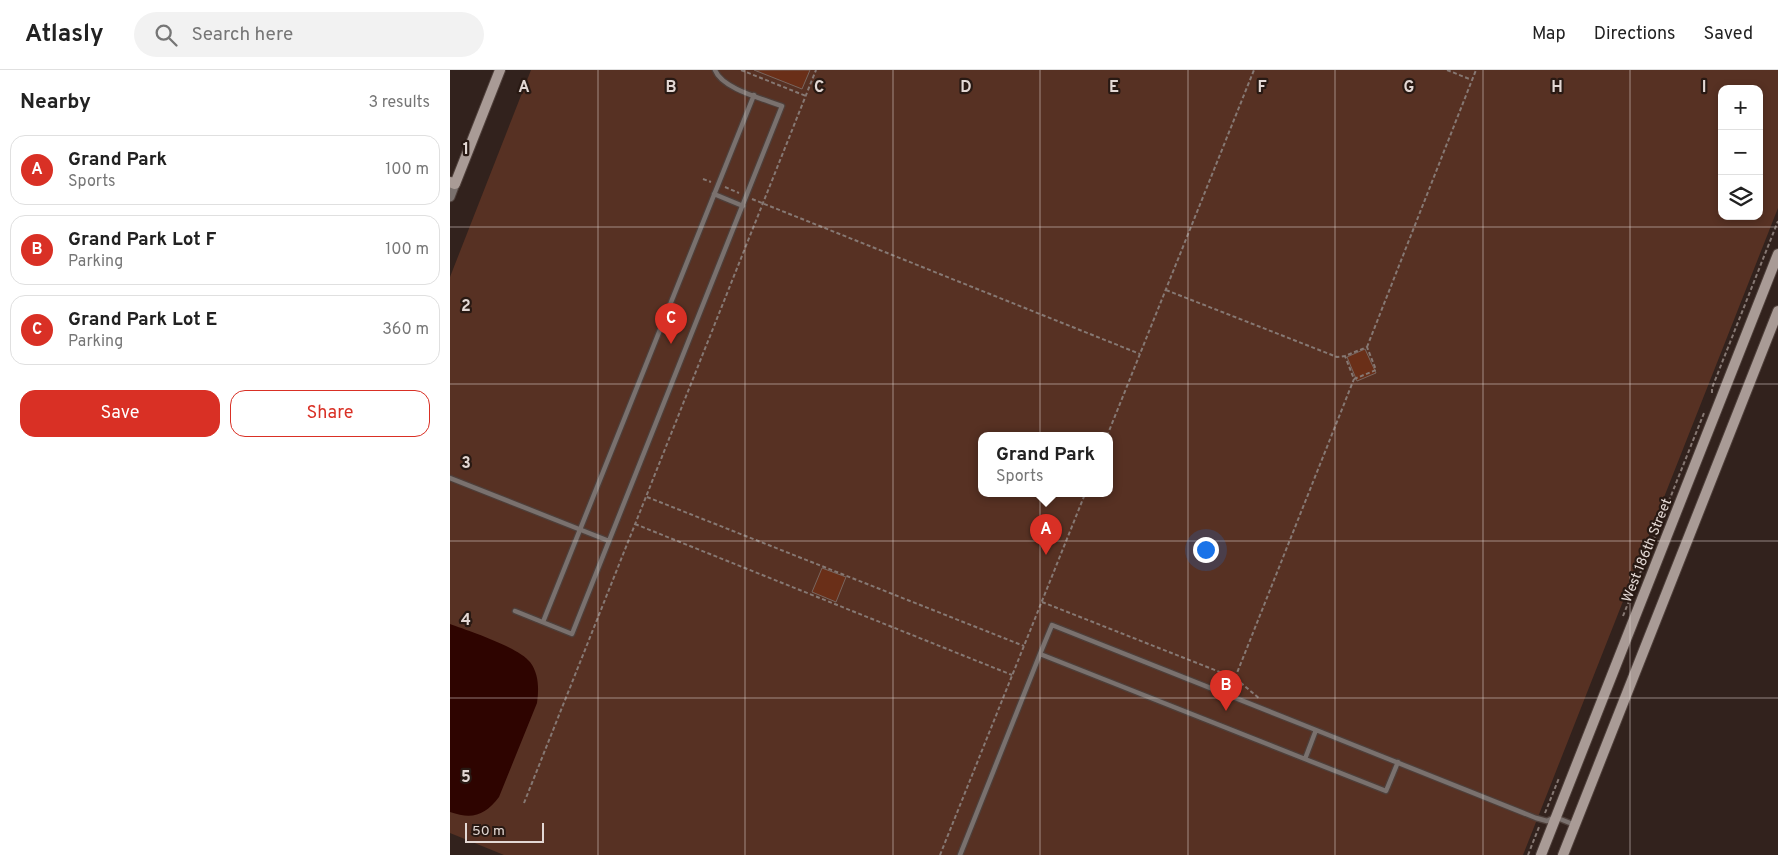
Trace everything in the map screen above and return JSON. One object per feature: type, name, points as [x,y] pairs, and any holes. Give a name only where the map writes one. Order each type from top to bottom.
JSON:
[{"type":"street","points":[[450,197],[453,183],[500,70]]},
{"type":"street","name":"West 186th Street","points":[[1541,855],[1778,254]]},
{"type":"street","points":[[1563,855],[1778,311]]},
{"type":"lane","points":[[515,611],[572,634],[782,106],[725,83],[719,78],[715,70]]},
{"type":"lane","points":[[543,622],[754,95]]},
{"type":"lane","points":[[714,194],[742,206]]},
{"type":"lane","points":[[450,478],[609,541]]},
{"type":"lane","points":[[960,855],[1052,625],[1542,820],[1548,821],[1555,817],[1575,825]]},
{"type":"lane","points":[[1040,654],[1386,791],[1398,762]]},
{"type":"lane","points":[[1305,759],[1316,730]]},
{"type":"path","points":[[741,70],[806,96]]},
{"type":"path","points":[[524,802],[816,70]]},
{"type":"path","points":[[1110,432],[1254,70]]},
{"type":"path","points":[[1447,70],[1472,80]]},
{"type":"path","points":[[1354,379],[1376,370],[1367,347],[1476,70]]},
{"type":"path","points":[[704,179],[1140,354]]},
{"type":"path","points":[[1712,396],[1712,388],[1778,221]]},
{"type":"path","points":[[1166,290],[1337,357],[1345,356],[1367,347]]},
{"type":"path","points":[[1235,678],[1354,379],[1345,356]]},
{"type":"path","points":[[1623,616],[1706,410]]},
{"type":"path","points":[[646,496],[1024,646]]},
{"type":"path","points":[[940,855],[1084,497]]},
{"type":"path","points":[[635,524],[1012,675]]},
{"type":"path","points":[[1042,602],[1235,678],[1265,703]]},
{"type":"path","points":[[1528,855],[1561,774]]},
{"type":"shaded area","points":[[531,70],[1778,70],[1778,208],[1523,855],[504,855],[450,833],[450,277]]},
{"type":"shaded area","points":[[450,624],[493,640],[524,656],[533,667],[538,682],[537,703],[499,797],[489,808],[472,816],[450,812]]},
{"type":"building","points":[[754,70],[810,70],[802,89]]},
{"type":"building","points":[[1365,349],[1376,373],[1357,381],[1347,357]]},
{"type":"building","points":[[822,568],[846,577],[836,602],[812,592]]},
{"type":"place","name":"Grand Park Lot E","points":[[671,344]]},
{"type":"place","name":"Grand Park","points":[[1046,555]]},
{"type":"place","name":"Grand Park Lot F","points":[[1226,711]]}]
